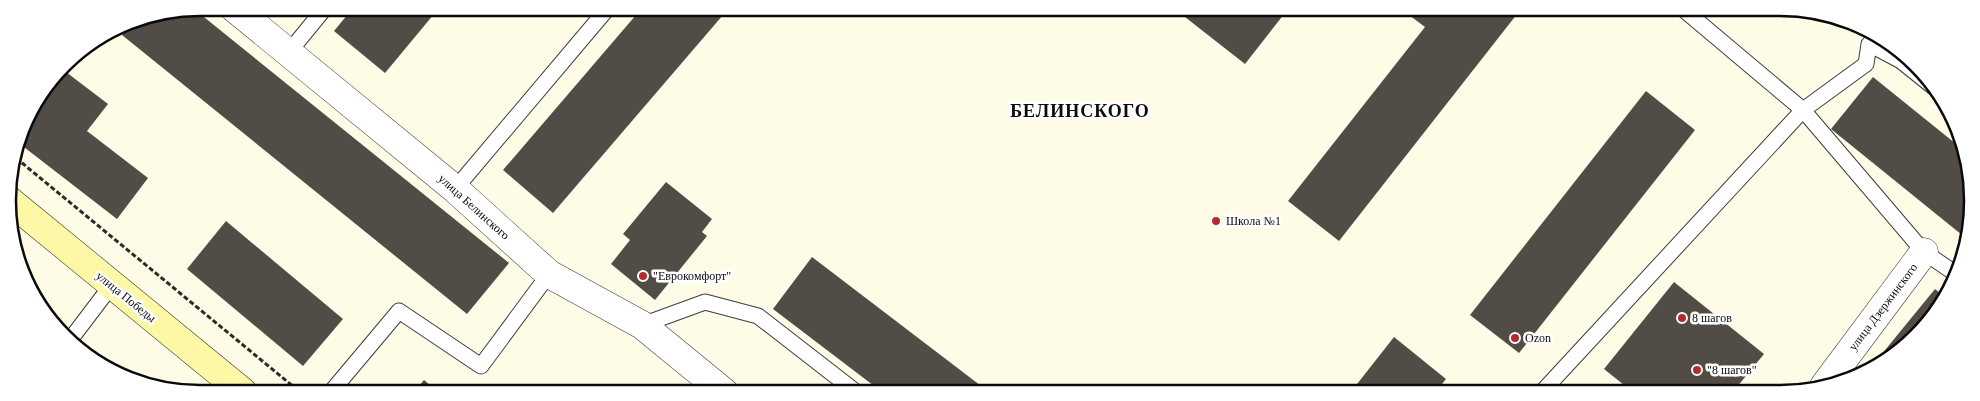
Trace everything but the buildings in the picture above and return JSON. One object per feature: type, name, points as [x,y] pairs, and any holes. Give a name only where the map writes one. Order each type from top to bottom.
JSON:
[{"type":"street","name":"улица Белинского","points":[[244,16],[455,189],[549,274],[642,325],[715,385]]},
{"type":"street","name":"улица Победы","points":[[16,206],[111,286],[234,385]]},
{"type":"street","name":"улица Дзержинского","points":[[1831,377],[1924,252]]},
{"type":"lane","points":[[289,52],[318,16]]},
{"type":"lane","points":[[455,189],[601,16]]},
{"type":"lane","points":[[1691,16],[1803,110],[1924,252],[1950,270]]},
{"type":"lane","points":[[1547,385],[1803,110],[1866,64],[1868,44],[1898,60]]},
{"type":"lane","points":[[337,385],[399,311],[481,366],[549,274]]},
{"type":"lane","points":[[74,335],[111,286]]},
{"type":"lane","points":[[642,325],[705,302],[758,316],[847,385]]},
{"type":"path","points":[[21,162],[292,385]]},
{"type":"place","name":"Школа №1","points":[[1216,221]]},
{"type":"place","name":"\"Еврокомфорт\"","points":[[643,276]]},
{"type":"place","name":"8 шагов","points":[[1682,318]]},
{"type":"place","name":"Ozon","points":[[1515,338]]},
{"type":"place","name":"\"8 шагов\"","points":[[1697,370]]},
{"type":"district","name":"БЕЛИНСКОГО","points":[[1080,111]]}]
